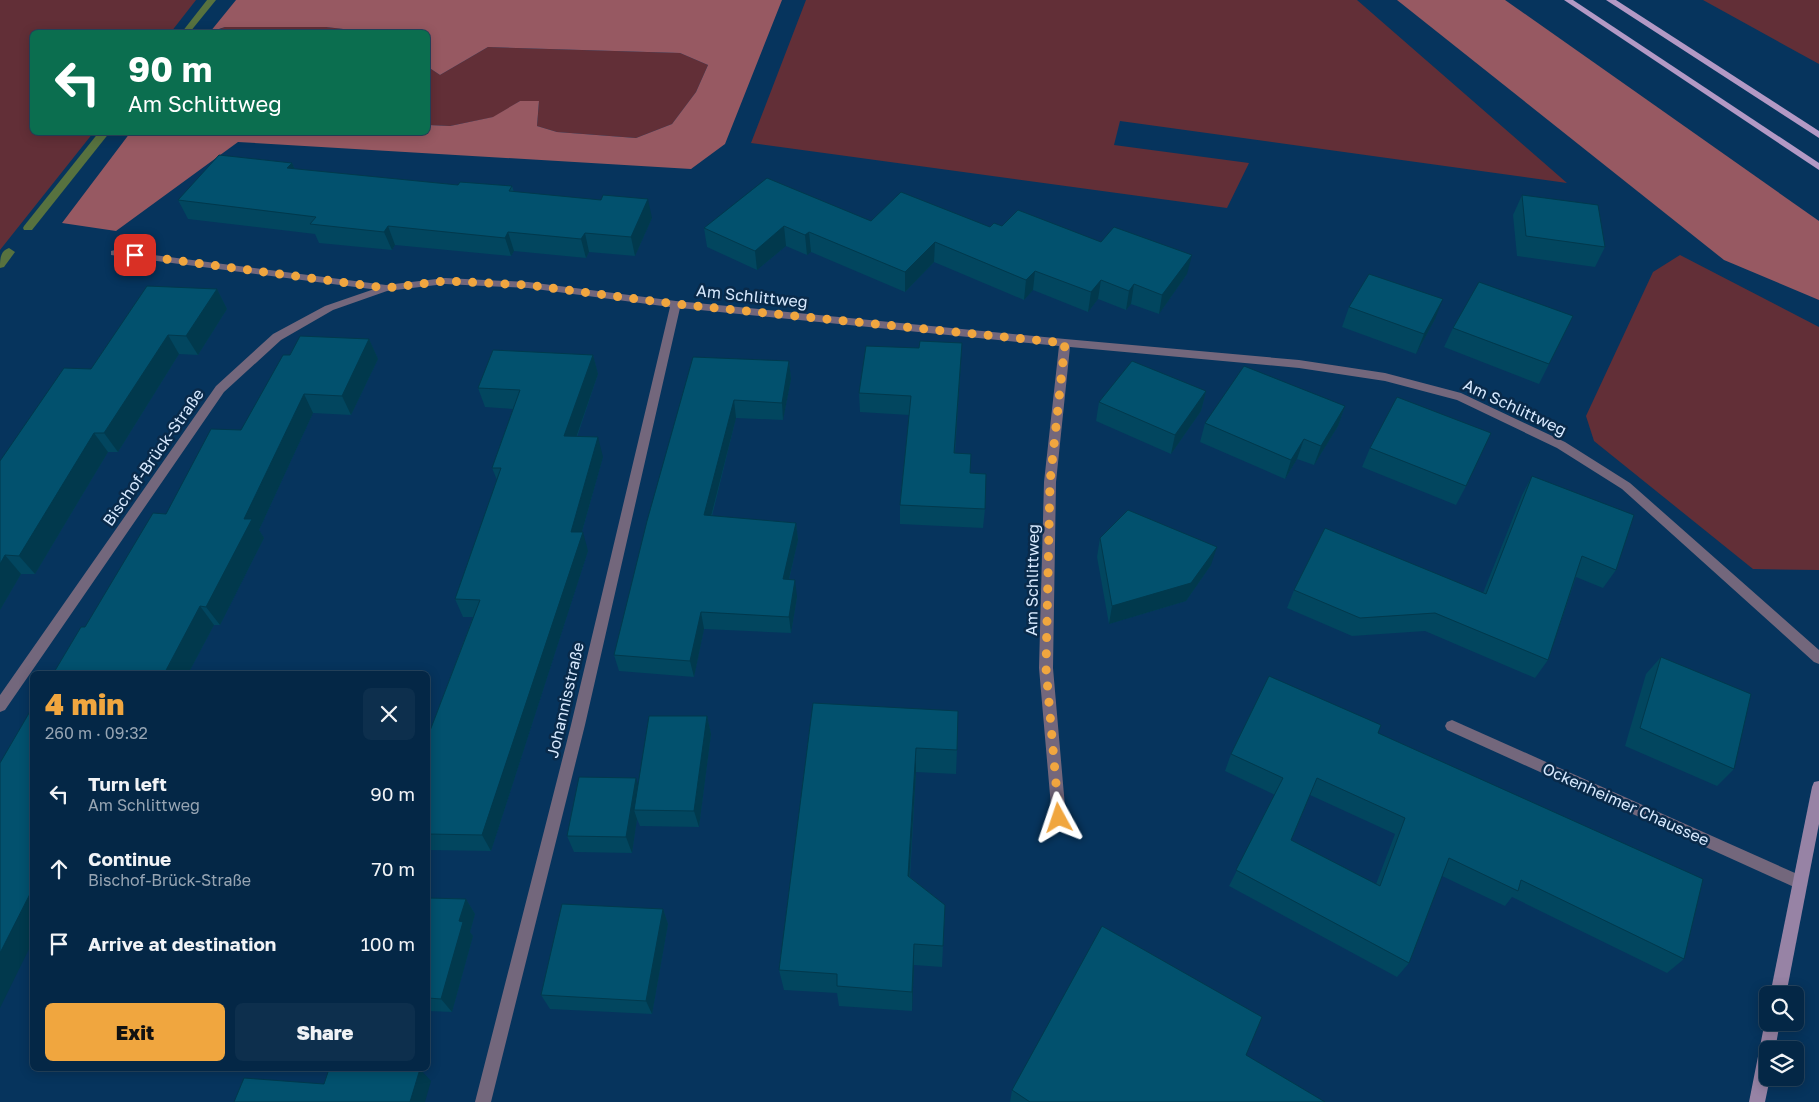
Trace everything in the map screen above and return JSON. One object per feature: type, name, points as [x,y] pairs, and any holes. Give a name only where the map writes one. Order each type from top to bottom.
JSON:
[{"type":"main road","points":[[1568,0],[1819,167]]},
{"type":"main road","points":[[1610,0],[1819,135]]},
{"type":"street","name":"Bischof-Brück-Straße","points":[[115,253],[386,288]]},
{"type":"street","name":"Bischof-Brück-Straße","points":[[0,706],[220,389],[277,337],[329,308],[386,288],[445,281],[528,285],[676,304]]},
{"type":"street","name":"Am Schlittweg","points":[[676,304],[1065,343],[1299,364],[1385,377],[1461,398],[1561,445],[1626,486],[1819,658]]},
{"type":"street","name":"Johannisstraße","points":[[483,1102],[578,725],[676,304]]},
{"type":"street","name":"Am Schlittweg","points":[[1059,818],[1046,668],[1050,482],[1065,343]]},
{"type":"street","name":"Ockenheimer Chaussee","points":[[1452,726],[1799,882]]},
{"type":"street","points":[[1780,986],[1819,787]]},
{"type":"street","points":[[1757,1102],[1770,1031]]},
{"type":"shaded area","points":[[0,0],[196,0],[173,30],[30,30],[30,135],[91,135],[0,250]]},
{"type":"shaded area","points":[[236,0],[782,0],[725,144],[691,169],[238,142],[116,231],[62,223],[128,135],[430,135],[430,125],[450,126],[493,117],[520,101],[539,101],[537,126],[557,132],[636,138],[672,124],[696,92],[708,65],[680,53],[488,47],[440,75],[430,68],[430,30],[225,27],[212,30]]},
{"type":"shaded area","points":[[806,0],[1357,0],[1567,183],[1120,121],[1114,145],[1249,163],[1227,208],[751,143]]},
{"type":"shaded area","points":[[1397,0],[1505,0],[1819,221],[1819,300],[1724,260]]},
{"type":"shaded area","points":[[1703,0],[1819,0],[1819,64]]},
{"type":"shaded area","points":[[225,27],[326,27],[352,30],[218,30]]},
{"type":"shaded area","points":[[488,47],[680,53],[708,65],[696,92],[672,124],[636,138],[557,132],[537,126],[539,101],[520,101],[494,117],[450,126],[430,125],[430,68],[440,75]]},
{"type":"shaded area","points":[[1680,255],[1819,327],[1819,570],[1753,569],[1594,441],[1586,416],[1653,272]]},
{"type":"building","points":[[219,155],[292,163],[287,168],[458,185],[460,182],[512,186],[509,191],[601,200],[603,195],[648,199],[631,237],[585,233],[581,239],[508,232],[505,238],[388,226],[384,232],[310,224],[316,217],[178,200]]},
{"type":"building","points":[[767,178],[871,221],[901,192],[990,227],[994,223],[1002,226],[1018,210],[1101,242],[1114,227],[1192,255],[1162,295],[1134,284],[1129,291],[1101,280],[1091,292],[1035,271],[1026,280],[935,242],[905,272],[809,232],[805,235],[784,226],[755,251],[704,228]]},
{"type":"building","points":[[1522,195],[1598,205],[1605,247],[1526,236]]},
{"type":"building","points":[[1369,274],[1443,299],[1424,334],[1349,307]]},
{"type":"building","points":[[1479,282],[1573,316],[1549,364],[1453,328]]},
{"type":"building","points":[[147,286],[217,289],[186,336],[168,335],[104,433],[94,433],[19,556],[5,555],[0,564],[0,461],[64,368],[91,369]]},
{"type":"building","points":[[300,336],[369,339],[342,396],[304,394],[244,519],[252,519],[206,607],[200,606],[166,671],[55,671],[81,627],[85,627],[153,513],[166,514],[211,429],[241,430],[283,355],[290,355]]},
{"type":"building","points":[[920,341],[962,343],[954,453],[971,454],[970,473],[986,474],[985,509],[900,505],[911,396],[859,393],[866,346],[919,348]]},
{"type":"building","points":[[493,350],[593,355],[564,436],[598,437],[571,532],[583,532],[482,835],[430,834],[430,731],[480,600],[455,599],[501,468],[492,468],[520,390],[478,388]]},
{"type":"building","points":[[693,357],[789,361],[782,403],[734,400],[704,515],[796,523],[783,579],[795,580],[789,617],[701,612],[690,661],[614,655],[647,521]]},
{"type":"building","points":[[1132,361],[1206,391],[1175,435],[1099,402]]},
{"type":"building","points":[[1244,366],[1345,406],[1321,446],[1304,439],[1291,460],[1205,423]]},
{"type":"building","points":[[1397,397],[1491,433],[1466,486],[1370,448]]},
{"type":"building","points":[[1532,476],[1634,515],[1616,570],[1582,556],[1548,660],[1435,613],[1360,618],[1294,590],[1325,528],[1486,594]]},
{"type":"building","points":[[1128,510],[1217,547],[1191,583],[1112,606],[1100,538]]},
{"type":"building","points":[[1661,657],[1751,694],[1734,769],[1640,728]]},
{"type":"building","points":[[1269,676],[1381,725],[1378,733],[1703,879],[1684,959],[1521,880],[1518,891],[1449,858],[1409,963],[1236,870],[1283,778],[1231,754]],"holes":[[[1317,778],[1405,818],[1380,886],[1291,840]]]},
{"type":"building","points":[[813,703],[958,711],[957,750],[916,748],[908,876],[945,905],[943,946],[914,944],[912,992],[837,986],[837,974],[779,970]]},
{"type":"building","points":[[30,711],[30,894],[0,953],[0,763]]},
{"type":"building","points":[[649,716],[707,716],[694,811],[634,810]]},
{"type":"building","points":[[579,777],[636,778],[626,837],[567,836]]},
{"type":"building","points":[[430,898],[466,899],[459,921],[463,922],[441,999],[430,998]]},
{"type":"building","points":[[562,904],[663,909],[646,1001],[541,995]]},
{"type":"building","points":[[1102,926],[1262,1017],[1246,1055],[1325,1102],[1030,1102],[1012,1090]]},
{"type":"building","points":[[328,1071],[419,1071],[410,1102],[234,1102],[244,1078],[324,1084]]},
{"type":"waterway","points":[[188,30],[212,0]]},
{"type":"waterway","points":[[28,228],[103,135]]},
{"type":"waterway","points":[[0,264],[9,252]]},
{"type":"route","points":[[135,255],[386,288],[445,281],[528,285],[676,304],[1065,343],[1050,482],[1046,668],[1059,818]]}]
